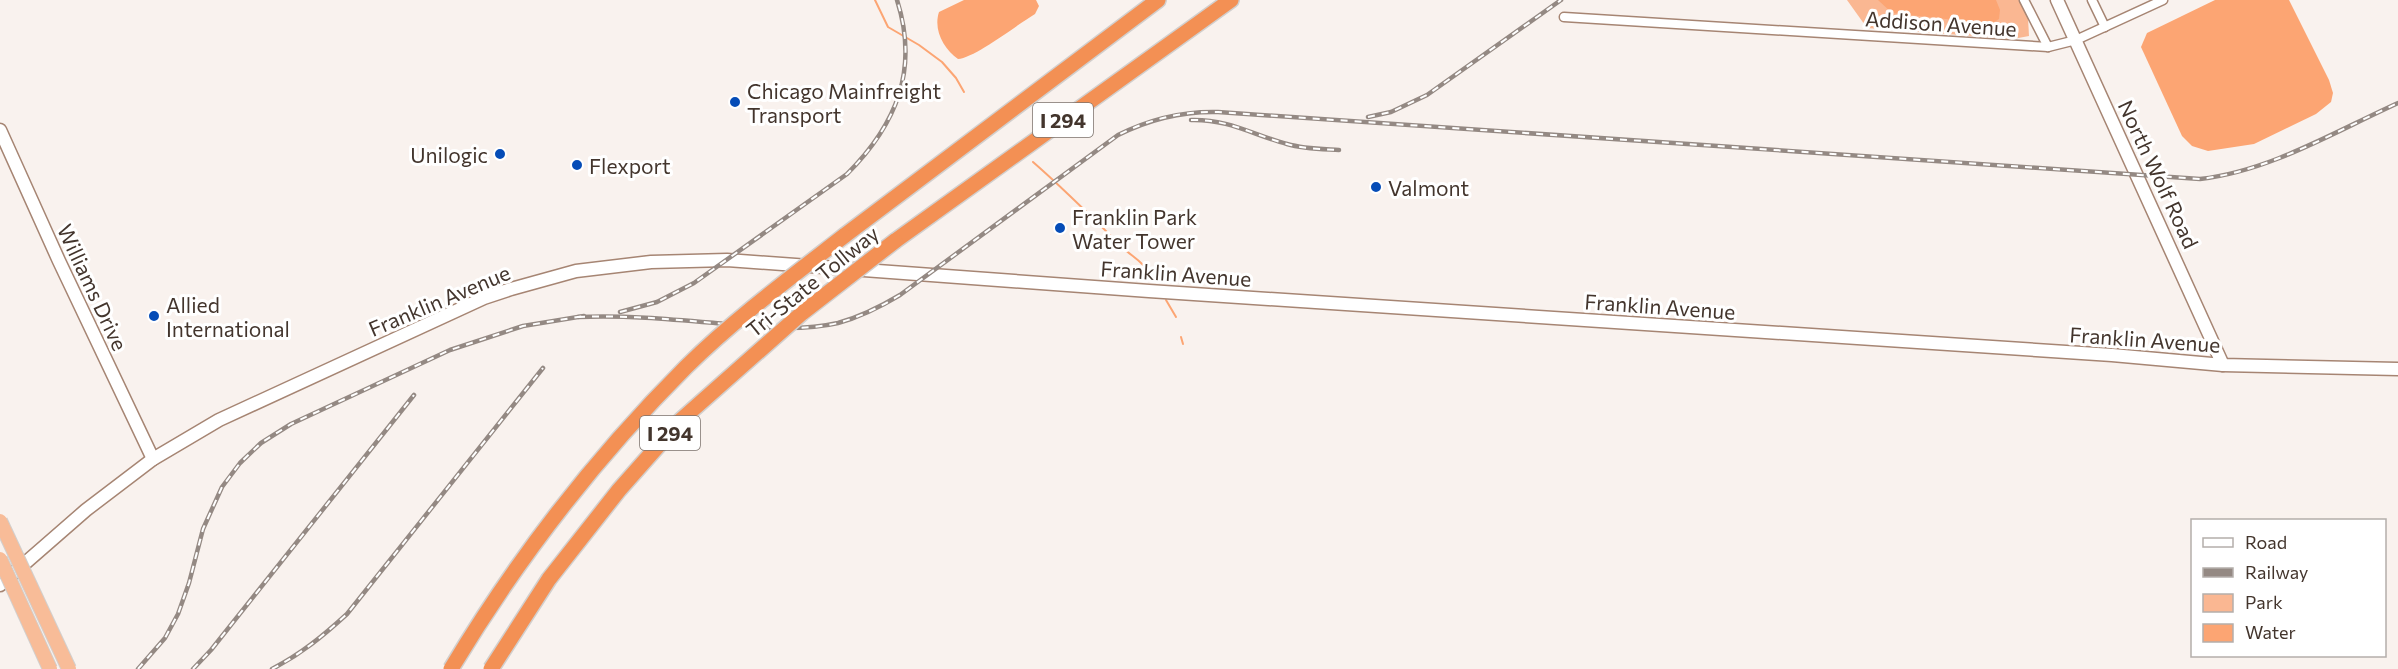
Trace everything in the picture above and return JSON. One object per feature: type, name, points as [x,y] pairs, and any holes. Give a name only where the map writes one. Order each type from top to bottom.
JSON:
[{"type":"highway","name":"Tri-State Tollway","points":[[451,669],[508,579],[550,521],[607,451],[696,359],[755,305],[1158,0]]},
{"type":"highway","name":"Tri-State Tollway","points":[[491,669],[549,579],[619,490],[681,420],[802,313],[895,241],[1231,0]]},
{"type":"main road","name":"North Wolf Road","points":[[2057,0],[2223,365]]},
{"type":"main road","name":"Williams Drive","points":[[0,130],[153,459]]},
{"type":"main road","name":"Franklin Avenue","points":[[0,585],[86,510],[153,459],[219,420],[484,298],[576,271],[651,262],[727,260],[1149,291],[2112,355],[2223,365],[2398,369]]},
{"type":"main road","points":[[0,521],[69,669]]},
{"type":"main road","points":[[0,559],[50,669]]},
{"type":"street","points":[[2024,0],[2048,47]]},
{"type":"street","points":[[2092,0],[2105,27]]},
{"type":"street","name":"Addison Avenue","points":[[1564,17],[2048,47],[2076,40],[2163,0]]},
{"type":"green space","points":[[1847,0],[2019,0],[2028,18],[2029,36],[2013,39],[1867,28]]},
{"type":"water","points":[[964,0],[1036,0],[1039,6],[1035,14],[996,40],[975,53],[958,59],[944,44],[937,26],[939,12]]},
{"type":"water","points":[[1878,0],[1996,0],[2000,10],[1999,19],[1991,24],[1892,13]]},
{"type":"water","points":[[2215,0],[2289,0],[2329,80],[2333,93],[2331,102],[2316,114],[2254,144],[2208,151],[2192,146],[2182,136],[2141,47],[2147,33]]},
{"type":"waterway","points":[[875,0],[888,27],[942,62],[956,78],[964,92]]},
{"type":"waterway","points":[[1033,162],[1122,247],[1141,262],[1149,273]]},
{"type":"waterway","points":[[1166,300],[1176,317]]},
{"type":"waterway","points":[[1181,337],[1183,344]]},
{"type":"railway","points":[[620,312],[657,302],[694,283],[847,174],[864,155],[891,115],[904,72],[906,49],[897,0]]},
{"type":"railway","points":[[1368,117],[1391,112],[1427,95],[1561,0]]},
{"type":"railway","points":[[578,317],[646,318],[777,328],[823,326],[846,321],[900,295],[1118,135],[1154,120],[1192,113],[1218,112],[2200,179],[2226,175],[2277,159],[2398,103]]},
{"type":"railway","points":[[1191,120],[1205,120],[1229,125],[1293,146],[1339,150]]},
{"type":"railway","points":[[138,669],[165,638],[178,614],[189,583],[203,529],[222,487],[240,463],[261,443],[291,424],[450,350],[523,326],[584,316]]},
{"type":"railway","points":[[272,669],[311,644],[347,614],[543,368]]},
{"type":"railway","points":[[193,669],[211,650],[414,395]]},
{"type":"place","name":"Chicago Mainfreight Transport","points":[[735,102]]},
{"type":"place","name":"Unilogic","points":[[500,154]]},
{"type":"place","name":"Flexport","points":[[577,165]]},
{"type":"place","name":"Valmont","points":[[1376,187]]},
{"type":"place","name":"Franklin Park Water Tower","points":[[1060,228]]},
{"type":"place","name":"Allied International","points":[[154,316]]}]
